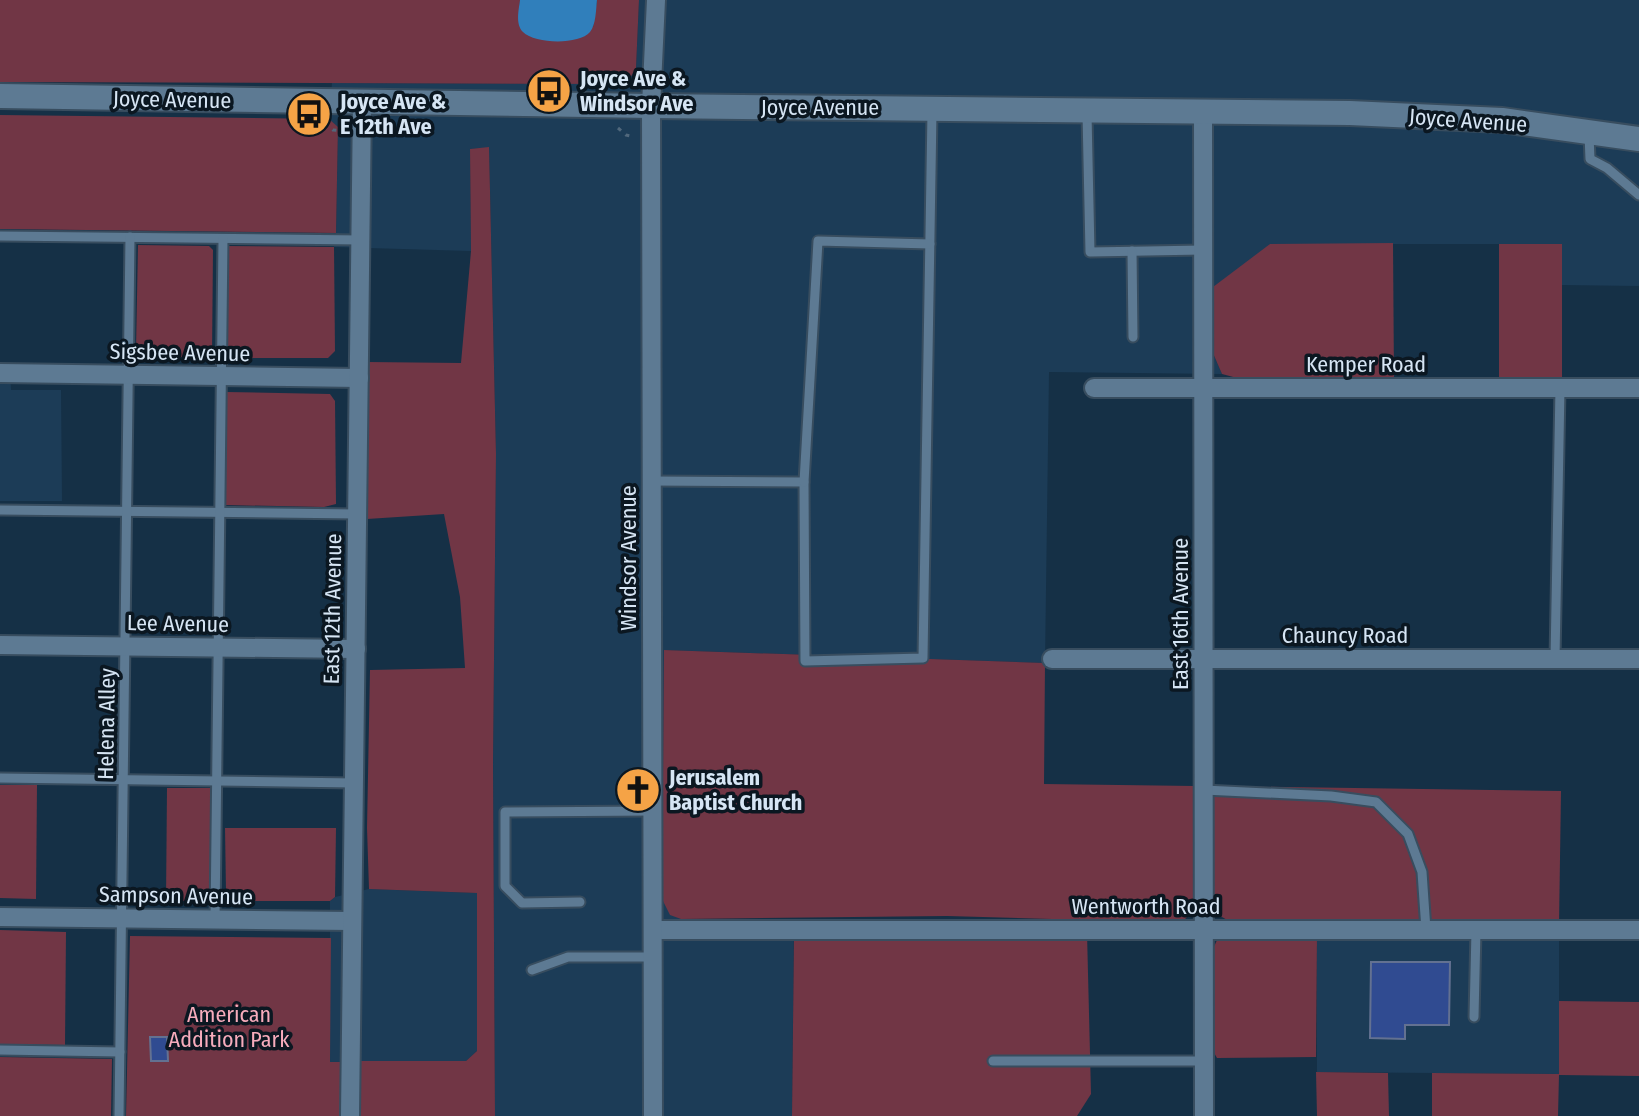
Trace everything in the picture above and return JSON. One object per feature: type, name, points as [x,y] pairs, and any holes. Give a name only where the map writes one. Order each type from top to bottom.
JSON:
[{"type":"street","name":"Windsor Avenue","points":[[653,1116],[651,106],[656,0]]},
{"type":"street","name":"Joyce Avenue","points":[[0,96],[1350,113],[1502,120],[1639,139]]},
{"type":"street","name":"East 12th Avenue","points":[[350,1116],[362,102]]},
{"type":"street","name":"East 16th Avenue","points":[[1203,112],[1204,1116]]},
{"type":"street","name":"Sigsbee Avenue","points":[[0,373],[359,378]]},
{"type":"street","name":"Kemper Road","points":[[1094,388],[1639,388]]},
{"type":"street","name":"Lee Avenue","points":[[0,645],[356,649]]},
{"type":"street","name":"Chauncy Road","points":[[1052,659],[1639,659]]},
{"type":"street","name":"Sampson Avenue","points":[[0,917],[352,921]]},
{"type":"street","name":"Wentworth Road","points":[[654,930],[1639,930]]},
{"type":"lane","points":[[930,244],[818,241],[804,482],[805,661],[923,658],[930,244],[932,108]]},
{"type":"lane","points":[[1087,110],[1090,252],[1203,250]]},
{"type":"lane","points":[[1589,132],[1590,159],[1607,168],[1639,195]]},
{"type":"lane","points":[[0,236],[361,240]]},
{"type":"lane","name":"Helena Alley","points":[[119,1116],[130,237]]},
{"type":"lane","points":[[215,920],[223,239]]},
{"type":"lane","points":[[1132,251],[1133,337]]},
{"type":"lane","points":[[1555,659],[1560,388]]},
{"type":"lane","points":[[652,481],[804,482]]},
{"type":"lane","points":[[0,510],[357,514]]},
{"type":"lane","points":[[0,778],[354,783]]},
{"type":"lane","points":[[1204,790],[1331,796],[1376,802],[1408,834],[1422,872],[1426,930]]},
{"type":"lane","points":[[580,902],[522,903],[505,886],[505,812],[653,811]]},
{"type":"lane","points":[[1474,1017],[1476,930]]},
{"type":"lane","points":[[532,970],[568,957],[654,957]]},
{"type":"lane","points":[[0,1050],[120,1052]]},
{"type":"lane","points":[[993,1061],[1204,1061]]},
{"type":"shaded area","points":[[639,0],[1639,0],[1639,286],[1562,285],[1562,244],[1270,244],[1212,351],[1222,374],[1049,372],[1045,663],[664,650],[681,919],[794,919],[792,1116],[495,1116],[493,764],[496,454],[489,148],[470,149],[471,251],[334,247],[338,128],[329,119],[332,83],[611,84],[629,80],[636,68]]},
{"type":"shaded area","points":[[0,372],[10,372],[11,390],[61,390],[62,501],[0,501]]},
{"type":"shaded area","points":[[369,889],[477,893],[477,1051],[466,1061],[330,1062],[330,901]]},
{"type":"shaded area","points":[[1317,922],[1559,925],[1559,1074],[1317,1072]]},
{"type":"green space","points":[[0,0],[520,0],[519,25],[593,27],[597,0],[639,0],[636,68],[629,80],[611,84],[0,82]]},
{"type":"green space","points":[[0,115],[329,119],[338,127],[336,233],[0,229]]},
{"type":"green space","points":[[489,147],[496,454],[493,764],[495,1116],[360,1116],[360,1061],[466,1061],[477,1051],[477,893],[369,889],[370,670],[465,668],[460,597],[444,514],[367,519],[367,362],[461,363],[471,251],[470,149]]},
{"type":"green space","points":[[1393,243],[1394,381],[1252,382],[1222,374],[1212,351],[1213,287],[1270,244]]},
{"type":"green space","points":[[1499,244],[1562,244],[1562,378],[1499,378]]},
{"type":"green space","points":[[138,245],[209,246],[213,250],[212,357],[139,357],[136,350]]},
{"type":"green space","points":[[226,246],[334,247],[335,351],[328,358],[226,358]]},
{"type":"green space","points":[[226,392],[330,394],[335,401],[336,504],[324,507],[225,505]]},
{"type":"green space","points":[[664,650],[1045,663],[1044,784],[1195,786],[1197,900],[1193,912],[1185,919],[1087,920],[947,916],[681,919],[670,915],[662,899]]},
{"type":"green space","points":[[0,785],[37,785],[36,899],[0,898]]},
{"type":"green space","points":[[1210,786],[1561,791],[1559,925],[1229,921],[1215,913],[1211,904]]},
{"type":"green space","points":[[167,788],[212,788],[213,889],[210,901],[166,901]]},
{"type":"green space","points":[[225,828],[336,828],[335,897],[330,901],[229,901],[226,891]]},
{"type":"green space","points":[[0,930],[66,932],[65,1045],[0,1044]]},
{"type":"green space","points":[[1087,933],[1091,1094],[1077,1116],[792,1116],[794,936]]},
{"type":"green space","points":[[1317,935],[1316,1057],[1217,1058],[1212,1049],[1212,951],[1218,938]]},
{"type":"green space","name":"American Addition Park","points":[[130,936],[331,938],[330,1062],[345,1062],[344,1116],[126,1116]]},
{"type":"green space","points":[[1559,1001],[1639,1002],[1639,1076],[1559,1075],[1558,1116],[1432,1116],[1432,1073],[1559,1074]]},
{"type":"green space","points":[[0,1057],[112,1059],[111,1116],[0,1116]]},
{"type":"green space","points":[[1316,1072],[1388,1073],[1389,1116],[1317,1116]]},
{"type":"water","points":[[520,0],[597,0],[593,25],[590,32],[577,39],[537,39],[523,32],[519,25]]},
{"type":"building","points":[[1371,962],[1450,962],[1449,1025],[1405,1025],[1405,1039],[1370,1038]]},
{"type":"building","points":[[150,1037],[167,1037],[168,1061],[151,1061]]},
{"type":"place","name":"Joyce Ave & Windsor Ave","points":[[549,91]]},
{"type":"place","name":"Joyce Ave & E 12th Ave","points":[[309,114]]},
{"type":"place","name":"Jerusalem Baptist Church","points":[[638,790]]}]
